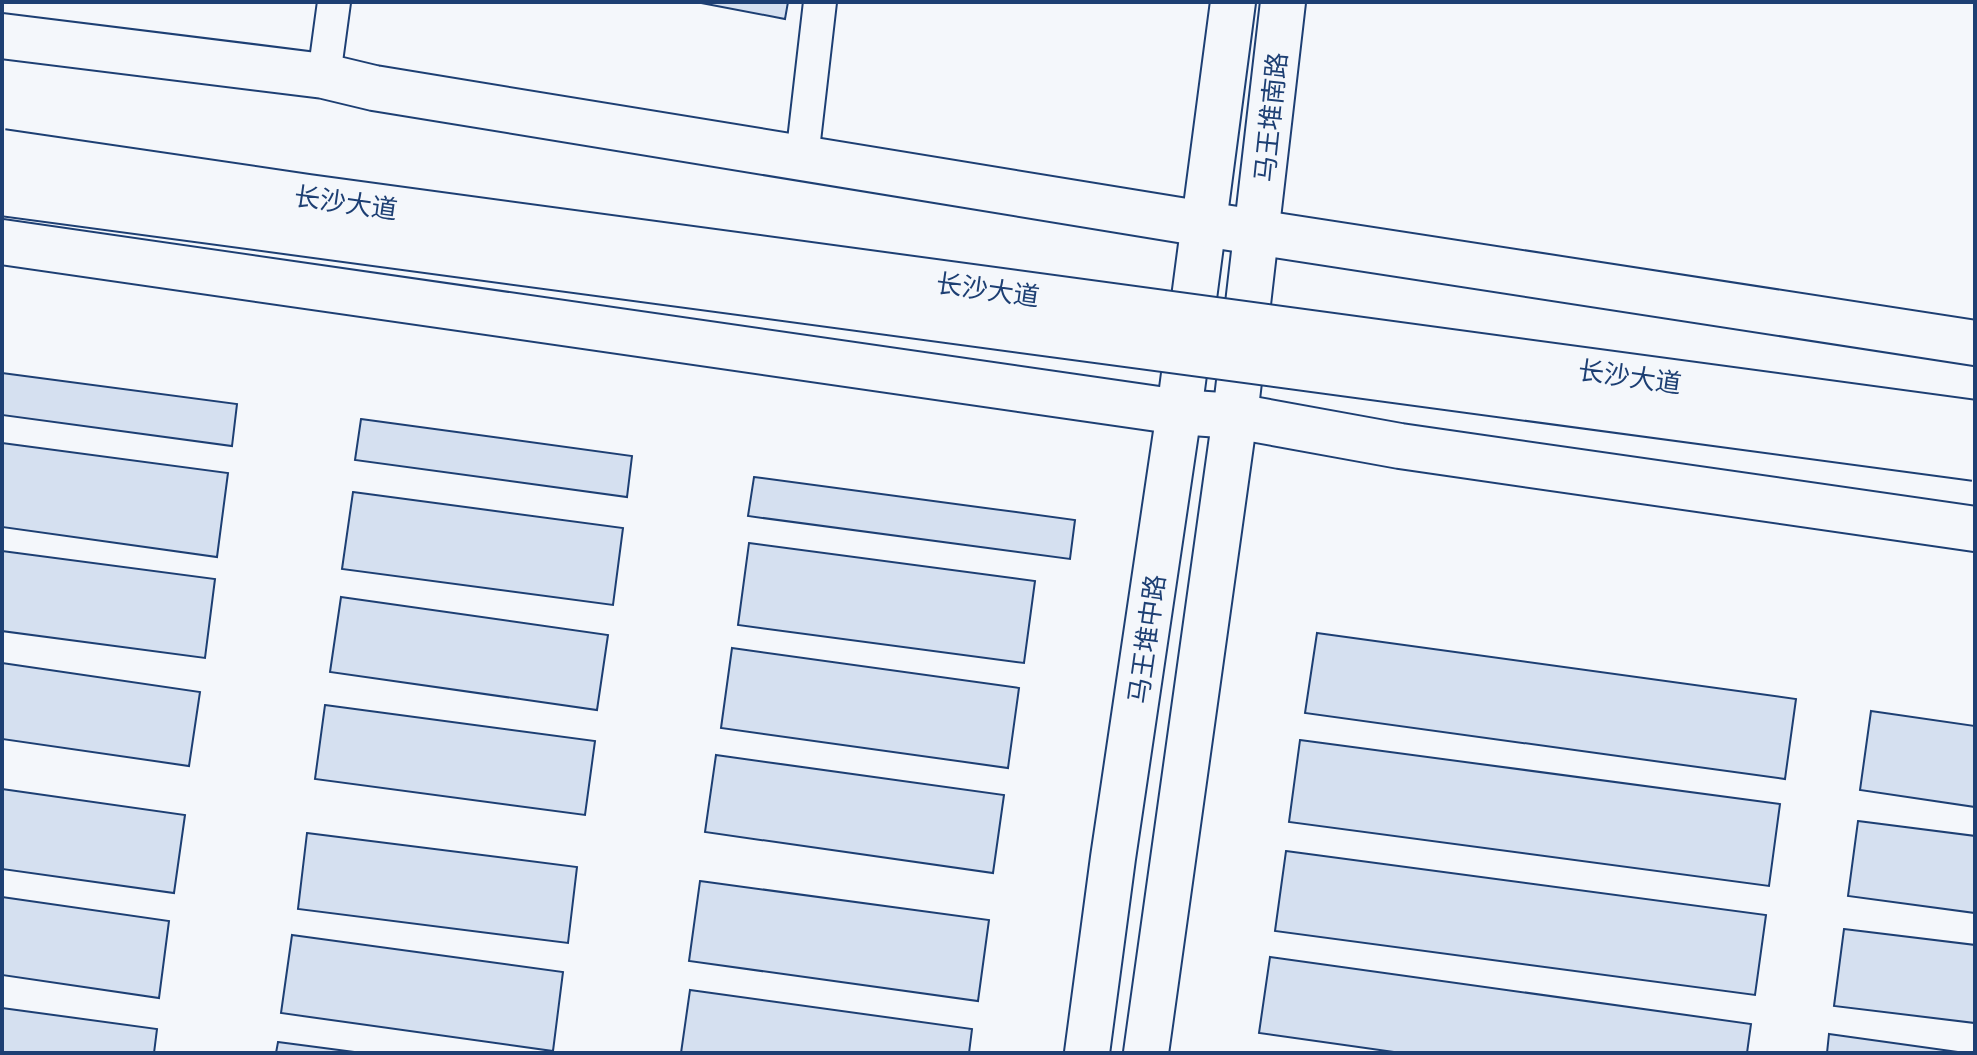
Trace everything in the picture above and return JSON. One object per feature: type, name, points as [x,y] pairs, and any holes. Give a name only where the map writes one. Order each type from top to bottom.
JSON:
[{"type":"main road","name":"马王堆南路","points":[[1204,224],[1233,2]]},
{"type":"main road","name":"马王堆南路","points":[[1257,232],[1283,2]]},
{"type":"main road","points":[[2,36],[324,76],[374,88],[1204,224],[1975,343]]},
{"type":"main road","name":"长沙大道","points":[[2,152],[339,201],[1975,423]]},
{"type":"main road","name":"长沙大道","points":[[2,193],[1975,458]]},
{"type":"main road","name":"马王堆中路","points":[[1087,1053],[1204,224]]},
{"type":"main road","points":[[1146,1053],[1235,416],[1257,232]]},
{"type":"main road","points":[[2,242],[1179,412],[1235,416],[1400,446],[1975,529]]},
{"type":"street","points":[[324,76],[334,2]]},
{"type":"street","points":[[802,158],[820,2]]},
{"type":"building","points":[[696,2],[788,2],[785,19]]},
{"type":"building","points":[[2,373],[237,404],[232,446],[2,415]]},
{"type":"building","points":[[361,419],[632,456],[627,497],[355,460]]},
{"type":"building","points":[[2,443],[228,473],[217,557],[2,527]]},
{"type":"building","points":[[754,477],[1075,520],[1070,559],[748,516]]},
{"type":"building","points":[[353,492],[623,528],[613,605],[342,569]]},
{"type":"building","points":[[749,543],[1035,581],[1024,663],[738,625]]},
{"type":"building","points":[[2,551],[215,579],[205,658],[2,631]]},
{"type":"building","points":[[341,597],[608,635],[597,710],[330,672]]},
{"type":"building","points":[[1317,633],[1796,699],[1785,779],[1305,713]]},
{"type":"building","points":[[732,648],[1019,688],[1008,768],[721,728]]},
{"type":"building","points":[[2,663],[200,692],[189,766],[2,739]]},
{"type":"building","points":[[325,705],[595,741],[585,815],[315,779]]},
{"type":"building","points":[[1871,711],[1975,726],[1975,807],[1860,790]]},
{"type":"building","points":[[1300,740],[1780,804],[1769,886],[1289,822]]},
{"type":"building","points":[[716,755],[1004,795],[993,873],[705,832]]},
{"type":"building","points":[[2,789],[185,815],[174,893],[2,869]]},
{"type":"building","points":[[1858,821],[1975,836],[1975,913],[1848,896]]},
{"type":"building","points":[[307,833],[577,867],[568,943],[298,909]]},
{"type":"building","points":[[1286,851],[1766,915],[1755,995],[1275,931]]},
{"type":"building","points":[[700,881],[989,920],[978,1001],[689,961]]},
{"type":"building","points":[[2,897],[169,921],[159,998],[2,975]]},
{"type":"building","points":[[1844,929],[1975,945],[1975,1023],[1834,1006]]},
{"type":"building","points":[[292,935],[563,972],[553,1051],[281,1013]]},
{"type":"building","points":[[1270,957],[1751,1024],[1747,1053],[1401,1053],[1259,1033]]},
{"type":"building","points":[[690,990],[972,1029],[969,1053],[681,1053]]},
{"type":"building","points":[[2,1008],[157,1029],[154,1053],[2,1053]]},
{"type":"building","points":[[1829,1034],[1965,1053],[1827,1053]]},
{"type":"building","points":[[278,1042],[362,1053],[276,1053]]}]
